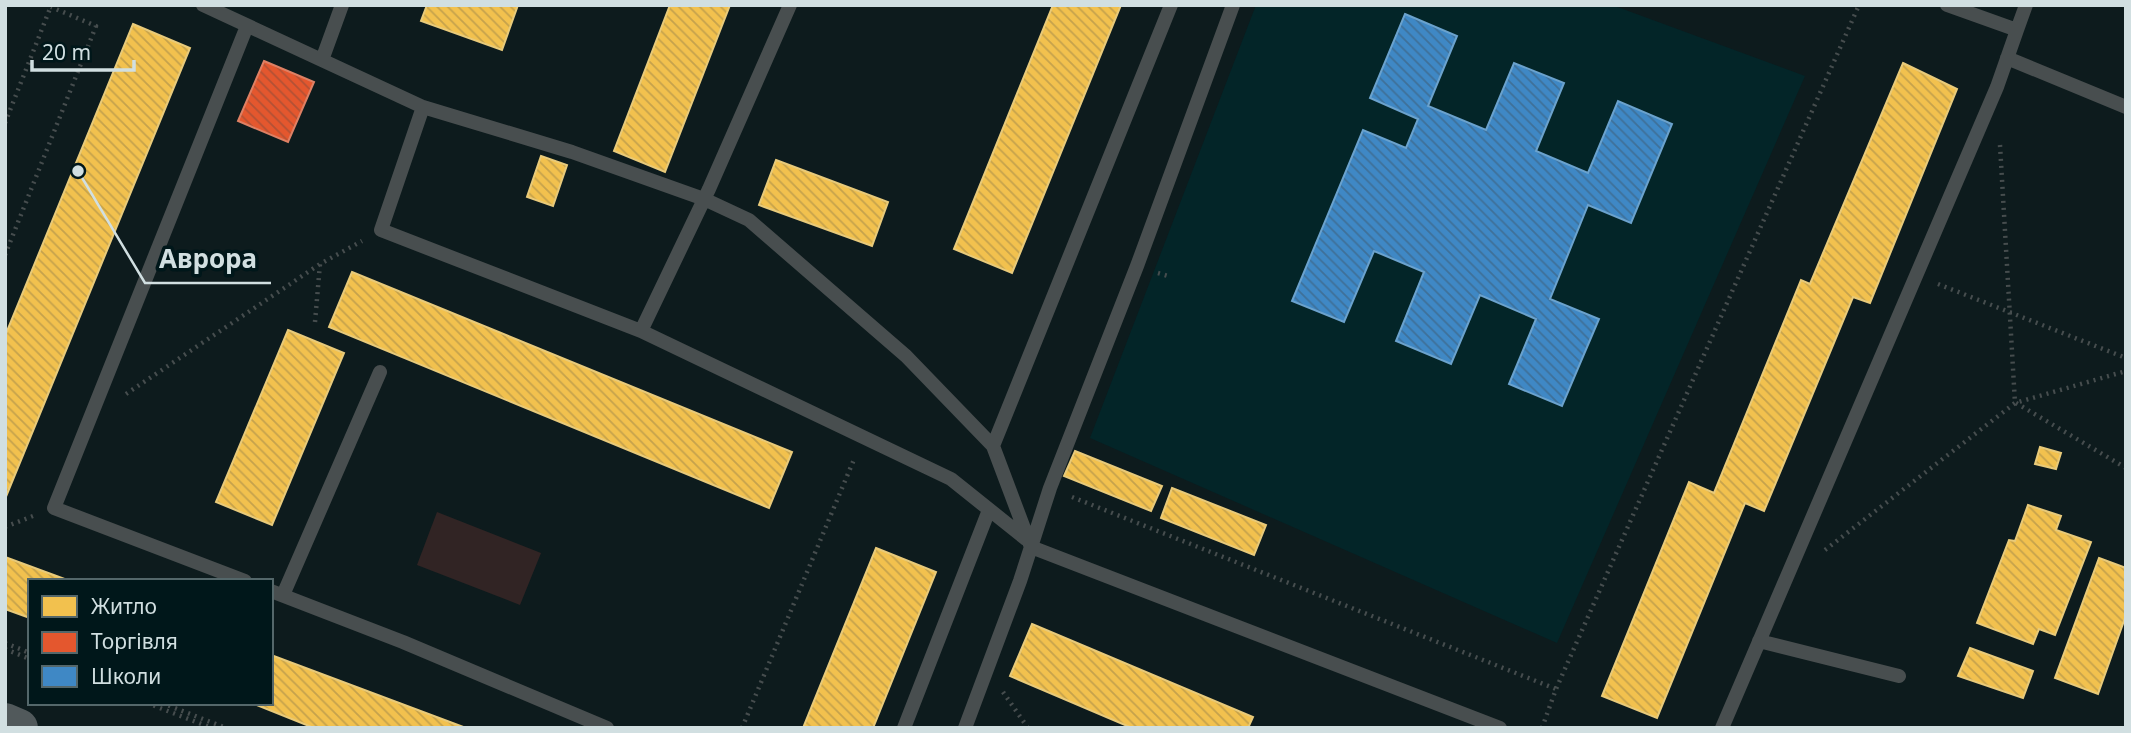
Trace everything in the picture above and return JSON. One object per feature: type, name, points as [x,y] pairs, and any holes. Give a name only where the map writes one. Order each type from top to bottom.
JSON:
[{"type":"street","points":[[5,722],[19,728]]},
{"type":"lane","points":[[203,5],[423,107],[572,152],[704,199],[749,220],[906,356],[993,446],[1029,544]]},
{"type":"lane","points":[[322,60],[342,5]]},
{"type":"lane","points":[[640,331],[704,199],[790,5]]},
{"type":"lane","points":[[993,446],[1171,5]]},
{"type":"lane","points":[[965,728],[1029,544],[1137,266],[1233,5]]},
{"type":"lane","points":[[1947,5],[2017,30]]},
{"type":"lane","points":[[1722,728],[1997,87],[2025,5]]},
{"type":"lane","points":[[240,579],[54,508],[247,26]]},
{"type":"lane","points":[[2007,58],[2126,107]]},
{"type":"lane","points":[[423,107],[381,230],[640,331],[951,479],[1029,544],[1464,721],[1500,728]]},
{"type":"lane","points":[[380,372],[277,593],[403,642],[607,728]]},
{"type":"lane","points":[[904,728],[989,510]]},
{"type":"lane","points":[[1759,641],[1899,676]]},
{"type":"path","points":[[1542,728],[1556,689],[1858,5]]},
{"type":"path","points":[[5,123],[51,6],[96,26],[5,254]]},
{"type":"path","points":[[2000,142],[2015,402]]},
{"type":"path","points":[[90,418],[320,264],[381,230]]},
{"type":"path","points":[[316,322],[320,264]]},
{"type":"path","points":[[1917,275],[2126,358]]},
{"type":"path","points":[[1785,581],[2015,402],[2126,371]]},
{"type":"path","points":[[2015,402],[2126,468]]},
{"type":"path","points":[[742,728],[864,437]]},
{"type":"path","points":[[1050,488],[1556,689]]},
{"type":"path","points":[[5,643],[28,652]]},
{"type":"path","points":[[5,649],[28,658]]},
{"type":"path","points":[[987,668],[1027,728]]},
{"type":"path","points":[[152,705],[212,728]]},
{"type":"path","points":[[167,705],[226,728]]},
{"type":"shaded area","points":[[1256,5],[1612,5],[1805,76],[1557,643],[1090,438]]},
{"type":"shaded area","points":[[437,512],[541,553],[520,605],[417,565]]},
{"type":"building: Житло","points":[[427,5],[518,5],[502,50],[421,21]]},
{"type":"building: Житло","points":[[670,5],[730,5],[665,172],[614,151]]},
{"type":"building: Житло","points":[[1053,5],[1121,5],[1012,273],[954,249]]},
{"type":"building: Житло","points":[[133,24],[190,48],[5,499],[5,336]]},
{"type":"building: Житло","points":[[1903,63],[1957,89],[1870,303],[1853,297],[1764,511],[1745,503],[1657,718],[1602,696],[1689,482],[1714,493],[1801,280],[1810,284]]},
{"type":"building: Житло","points":[[541,156],[567,165],[553,206],[527,197]]},
{"type":"building: Житло","points":[[776,160],[888,202],[872,246],[759,205]]},
{"type":"building: Житло","points":[[352,272],[792,452],[769,508],[329,327]]},
{"type":"building: Житло","points":[[288,330],[344,353],[272,525],[216,502]]},
{"type":"building: Житло","points":[[2040,447],[2061,453],[2056,469],[2035,464]]},
{"type":"building: Житло","points":[[1075,451],[1162,486],[1151,511],[1064,476]]},
{"type":"building: Житло","points":[[1172,488],[1266,525],[1254,555],[1161,518]]},
{"type":"building: Житло","points":[[2028,505],[2061,516],[2056,530],[2091,542],[2055,635],[2039,629],[2033,644],[1977,623],[2009,540],[2015,541]]},
{"type":"building: Житло","points":[[876,548],[936,572],[873,728],[803,728]]},
{"type":"building: Житло","points":[[5,557],[65,579],[28,579],[28,617],[5,609]]},
{"type":"building: Житло","points":[[2099,558],[2126,568],[2126,615],[2098,694],[2055,678]]},
{"type":"building: Житло","points":[[1032,624],[1253,717],[1248,728],[1132,728],[1010,676]]},
{"type":"building: Житло","points":[[1970,648],[2033,671],[2023,698],[1958,676]]},
{"type":"building: Житло","points":[[273,656],[466,728],[314,728],[257,705],[273,705]]},
{"type":"building: Торгівля","points":[[264,61],[314,82],[288,142],[238,121]]},
{"type":"building: Школи","points":[[1405,14],[1457,36],[1428,106],[1486,130],[1514,63],[1564,83],[1536,151],[1588,173],[1618,101],[1672,124],[1631,223],[1588,205],[1550,299],[1599,319],[1562,406],[1509,384],[1536,319],[1480,295],[1451,364],[1396,341],[1424,272],[1374,251],[1344,322],[1292,301],[1363,130],[1406,148],[1418,119],[1370,98]]},
{"type":"place","name":"Аврора","points":[[78,171]]}]
